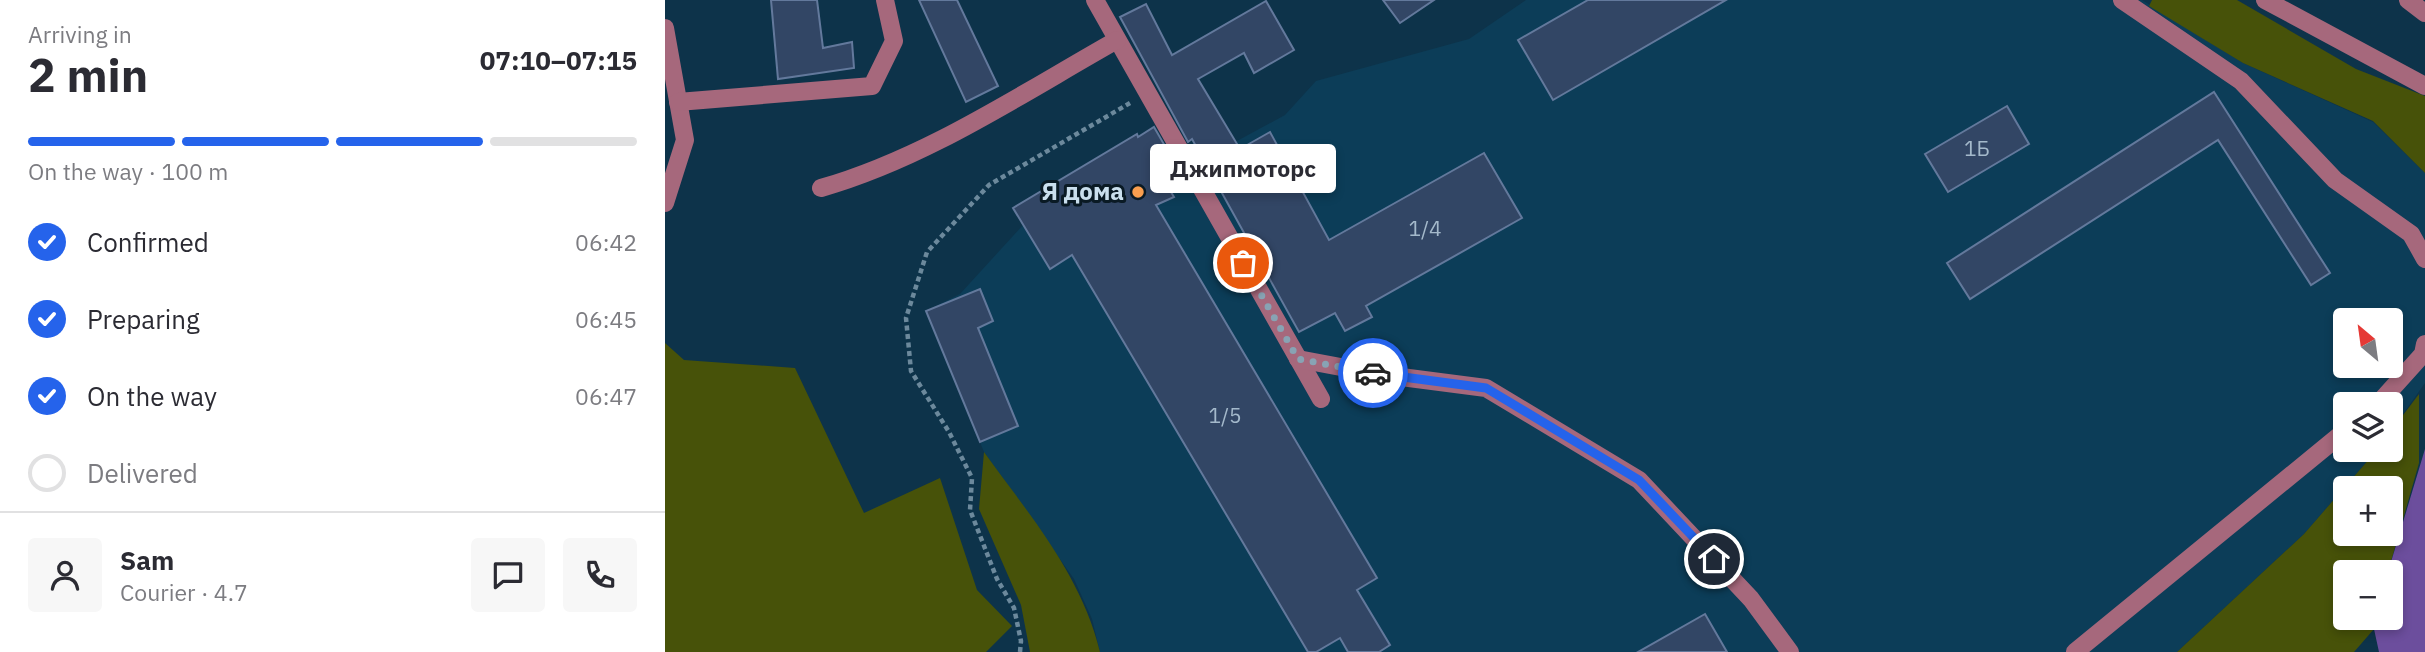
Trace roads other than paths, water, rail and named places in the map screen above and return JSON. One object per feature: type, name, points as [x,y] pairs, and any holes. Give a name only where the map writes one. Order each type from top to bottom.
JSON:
[{"type":"street","points":[[678,102],[872,86],[894,41],[885,0]]},
{"type":"street","points":[[1116,0],[1097,5],[1321,399]]},
{"type":"street","points":[[2122,0],[2241,81],[2335,180],[2411,234],[2425,259]]},
{"type":"street","points":[[2265,0],[2425,86]]},
{"type":"street","points":[[2407,0],[2425,13]]},
{"type":"street","points":[[665,28],[685,140],[665,203]]},
{"type":"street","points":[[821,188],[868,175],[949,135],[1117,40]]},
{"type":"street","points":[[2389,392],[2423,354],[2425,344]]},
{"type":"street","points":[[1298,359],[1378,374],[1486,388],[1639,480],[1751,599],[1790,652]]},
{"type":"street","points":[[2075,652],[2333,441]]},
{"type":"place","name":"Я дома","points":[[1138,192]]},
{"type":"place","name":"Джипмоторс","points":[[1243,263]]}]
